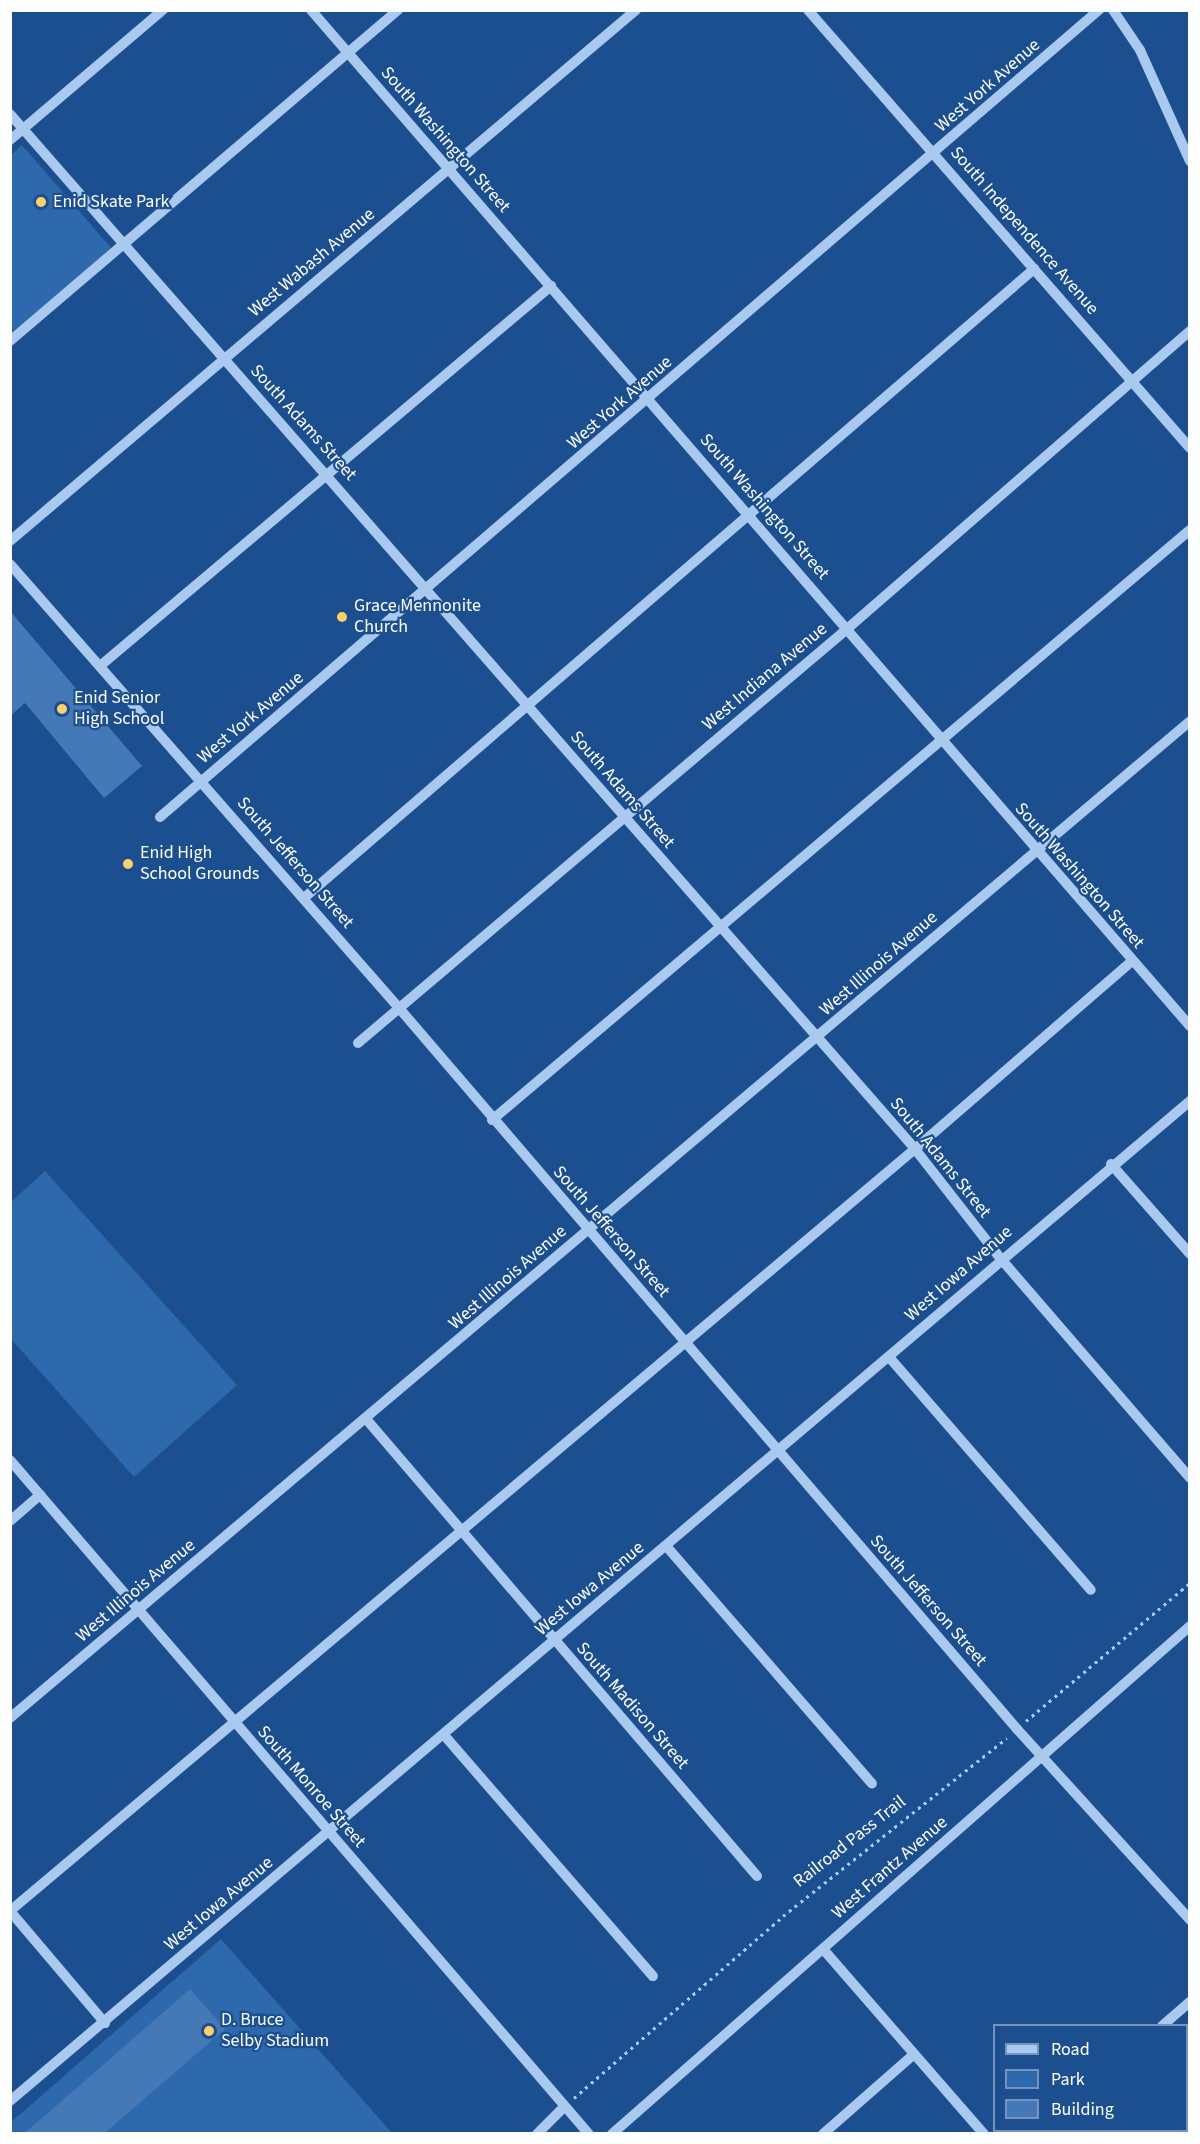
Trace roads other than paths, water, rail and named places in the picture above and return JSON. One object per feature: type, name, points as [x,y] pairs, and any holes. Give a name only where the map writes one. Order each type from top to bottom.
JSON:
[{"type":"street","points":[[10,140],[163,10]]},
{"type":"street","name":"South Washington Street","points":[[311,10],[447,170],[551,286],[848,629],[1131,962],[1190,1026]]},
{"type":"street","points":[[10,341],[398,10]]},
{"type":"street","name":"West Wabash Avenue","points":[[10,541],[636,10]]},
{"type":"street","name":"South Independence Avenue","points":[[808,10],[1190,448]]},
{"type":"street","name":"West York Avenue","points":[[160,817],[649,400],[1099,10]]},
{"type":"street","points":[[1113,10],[1140,50],[1190,160]]},
{"type":"street","name":"South Adams Street","points":[[10,114],[428,589],[624,818],[915,1149],[1001,1259],[1190,1479]]},
{"type":"street","points":[[304,898],[529,707],[1034,269]]},
{"type":"street","points":[[100,666],[551,286]]},
{"type":"street","name":"West Indiana Avenue","points":[[358,1043],[848,629],[1190,331]]},
{"type":"street","points":[[492,1120],[1190,530]]},
{"type":"street","name":"South Jefferson Street","points":[[10,564],[304,898],[776,1452],[1017,1729],[1190,1920]]},
{"type":"street","name":"West Illinois Avenue","points":[[10,1718],[818,1039],[1190,721]]},
{"type":"street","points":[[105,2023],[10,1911],[235,1724],[915,1149],[1131,962]]},
{"type":"street","name":"West Iowa Avenue","points":[[10,2101],[667,1546],[1111,1164],[1190,1101]]},
{"type":"street","points":[[1111,1164],[1190,1254]]},
{"type":"street","points":[[889,1357],[1091,1590]]},
{"type":"street","name":"South Madison Street","points":[[367,1420],[554,1641],[758,1876]]},
{"type":"street","name":"South Monroe Street","points":[[10,1460],[140,1608],[235,1724],[564,2107],[589,2133]]},
{"type":"street","points":[[10,1521],[40,1496]]},
{"type":"street","points":[[667,1546],[872,1784]]},
{"type":"street","name":"West Frantz Avenue","points":[[612,2133],[1190,1626]]},
{"type":"street","points":[[444,1735],[653,1976]]},
{"type":"street","points":[[823,1949],[984,2133]]},
{"type":"street","points":[[1163,2024],[1190,2001]]},
{"type":"street","points":[[823,2133],[915,2054]]},
{"type":"street","points":[[537,2133],[564,2107]]},
{"type":"place","name":"Enid Skate Park","points":[[41,202]]},
{"type":"place","name":"Grace Mennonite Church","points":[[342,617]]},
{"type":"place","name":"Enid Senior High School","points":[[62,709]]},
{"type":"place","name":"Enid High School Grounds","points":[[128,864]]},
{"type":"place","name":"D. Bruce Selby Stadium","points":[[209,2031]]}]
